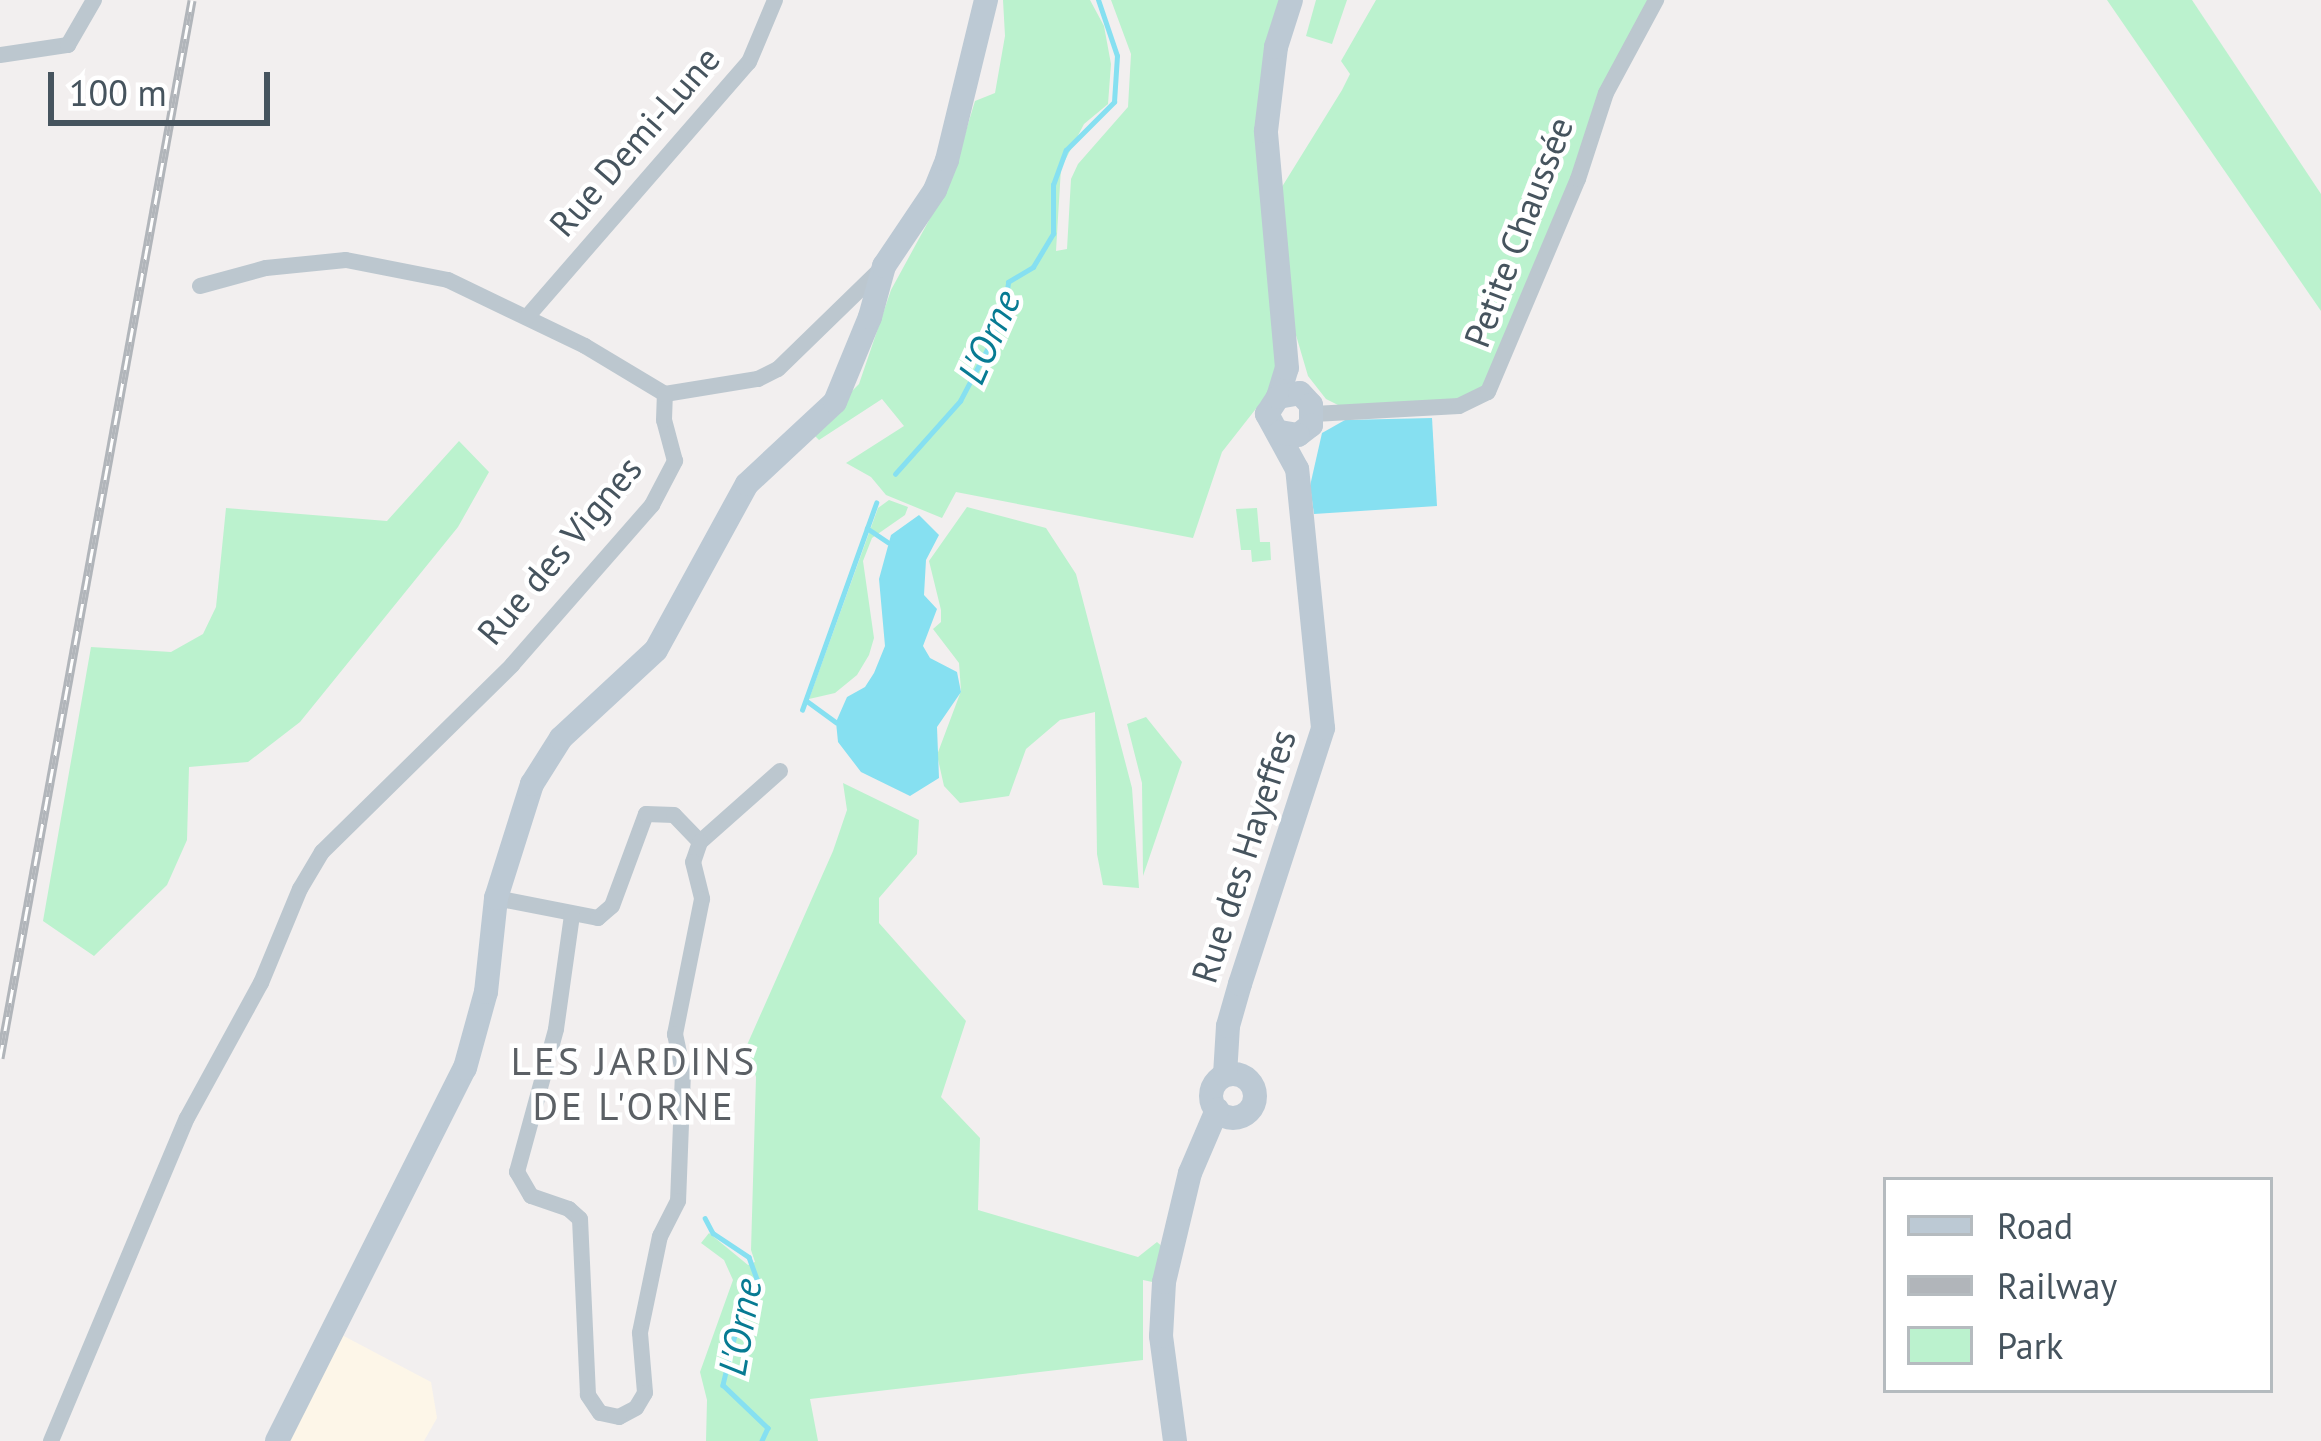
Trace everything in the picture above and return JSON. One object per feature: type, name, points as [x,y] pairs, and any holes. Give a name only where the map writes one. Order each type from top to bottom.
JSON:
[{"type":"street","points":[[0,56],[68,45],[94,0]]},
{"type":"street","name":"Rue Demi-Lune","points":[[527,316],[748,62],[775,0]]},
{"type":"street","points":[[200,286],[266,268],[346,260],[448,280],[527,316],[665,394],[758,379],[778,369],[884,266],[935,190],[947,160],[986,0]]},
{"type":"street","points":[[1292,0],[1276,47],[1266,131],[1287,368],[1300,409],[1293,436],[1280,432],[1268,414],[1300,409]]},
{"type":"street","name":"Petite Chaussée","points":[[1300,409],[1460,406],[1479,400],[1493,386],[1578,179],[1606,93],[1656,0]]},
{"type":"street","points":[[277,1441],[465,1068],[486,992],[496,898],[526,800],[548,755],[656,650],[747,484],[835,402],[870,317],[884,266]]},
{"type":"street","name":"Rue des Vignes","points":[[51,1441],[200,1092],[250,1003],[300,889],[322,852],[512,665],[665,485],[675,455],[664,420],[665,394]]},
{"type":"street","name":"Rue des Hayeffes","points":[[1230,1066],[1244,968],[1322,738],[1297,469],[1300,409]]},
{"type":"street","name":"Rue des Hayeffes","points":[[1280,432],[1297,469]]},
{"type":"street","points":[[572,916],[556,1029],[518,1172],[531,1196],[569,1209],[580,1219],[588,1395],[600,1413],[619,1417],[643,1399],[640,1333],[660,1236],[679,1195],[683,1072],[675,1034],[702,899],[694,862],[700,842],[780,771]]},
{"type":"street","points":[[496,898],[595,919],[609,911],[639,822],[649,812],[674,814],[700,842]]},
{"type":"street","points":[[1175,1441],[1161,1317],[1182,1206],[1204,1141],[1225,1114],[1250,1111],[1255,1099],[1253,1087],[1230,1066],[1211,1089],[1225,1114]]},
{"type":"shaded area","points":[[340,1334],[431,1382],[437,1418],[424,1441],[287,1441]]},
{"type":"green space","points":[[1003,0],[1090,0],[1104,26],[1111,64],[1108,104],[1084,124],[1061,168],[1056,251],[1067,249],[1071,179],[1078,164],[1128,107],[1131,54],[1111,0],[1282,0],[1269,44],[1277,382],[1222,452],[1193,538],[956,492],[942,518],[886,495],[871,477],[846,463],[904,426],[882,399],[819,440],[811,432],[859,384],[891,290],[951,180],[975,101],[995,93],[1005,36]]},
{"type":"green space","points":[[1316,0],[1347,0],[1332,44],[1306,36]]},
{"type":"green space","points":[[1376,0],[1649,0],[1489,382],[1468,399],[1342,407],[1326,399],[1308,376],[1293,325],[1280,190],[1342,90],[1350,74],[1341,61]]},
{"type":"green space","points":[[2107,0],[2192,0],[2321,194],[2321,311]]},
{"type":"green space","points":[[459,441],[489,472],[458,527],[300,722],[248,762],[189,767],[187,840],[167,885],[94,956],[43,921],[91,647],[171,652],[203,634],[216,607],[226,508],[387,521]]},
{"type":"green space","points":[[889,500],[908,507],[905,515],[872,538],[863,561],[874,638],[869,655],[857,675],[835,693],[809,699],[878,508]]},
{"type":"green space","points":[[967,507],[1046,528],[1076,574],[1132,788],[1139,888],[1103,885],[1097,854],[1095,712],[1060,720],[1026,749],[1009,796],[960,803],[944,786],[937,755],[961,691],[959,663],[933,629],[941,622],[941,610],[929,561]]},
{"type":"green space","points":[[1257,508],[1260,542],[1270,542],[1271,560],[1252,562],[1251,550],[1241,550],[1236,509]]},
{"type":"green space","points":[[1146,717],[1182,762],[1143,876],[1142,783],[1127,724]]},
{"type":"green space","points":[[843,783],[919,820],[917,854],[879,898],[879,923],[966,1021],[941,1097],[980,1138],[978,1210],[1138,1257],[1157,1242],[1165,1249],[1157,1283],[1143,1280],[1143,1360],[810,1399],[818,1441],[706,1441],[707,1400],[700,1372],[733,1280],[724,1260],[701,1243],[709,1233],[748,1265],[755,1262],[751,1250],[756,1077],[747,1045],[833,851],[847,810]]},
{"type":"water","points":[[1432,418],[1437,506],[1314,514],[1310,486],[1322,433],[1345,420]]},
{"type":"water","points":[[919,515],[939,535],[926,560],[924,595],[937,609],[923,646],[930,658],[957,672],[961,692],[937,727],[939,778],[910,796],[861,772],[838,742],[836,722],[847,697],[865,687],[885,646],[879,579],[891,535]]},
{"type":"waterway","name":"L'Orne","points":[[895,474],[960,401],[1002,321],[1008,282],[1033,267],[1053,234],[1053,185],[1066,150],[1114,102],[1117,56],[1098,0]]},
{"type":"waterway","name":"L'Orne","points":[[802,710],[876,503]]},
{"type":"waterway","points":[[867,528],[888,542]]},
{"type":"waterway","points":[[807,701],[836,722]]},
{"type":"waterway","name":"L'Orne","points":[[705,1218],[713,1233],[749,1257],[757,1279],[737,1327],[723,1385],[768,1428],[762,1441]]},
{"type":"railway","points":[[0,1058],[192,0]]},
{"type":"district","name":"LES JARDINS DE L'ORNE","points":[[634,1084]]}]
